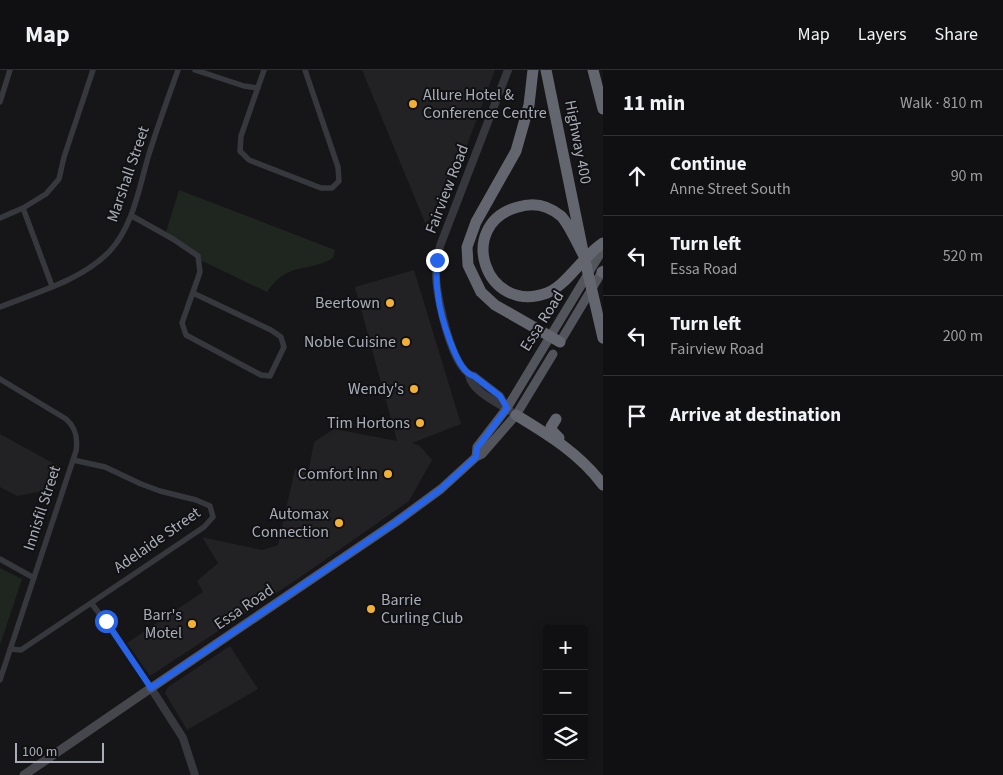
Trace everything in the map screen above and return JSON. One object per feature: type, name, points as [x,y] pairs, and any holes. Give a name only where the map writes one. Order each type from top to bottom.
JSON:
[{"type":"highway","points":[[533,70],[529,105],[516,151],[476,222],[467,246],[468,265],[482,292],[495,305],[555,339]]},
{"type":"highway","name":"Highway 400","points":[[546,70],[584,256],[603,338]]},
{"type":"highway","name":"Highway 400","points":[[593,70],[603,109]]},
{"type":"highway","points":[[584,256],[562,218],[548,208],[536,205],[526,205],[508,210],[502,214],[487,230],[483,246],[483,259],[490,276],[497,285],[506,291],[520,296],[532,296],[549,293],[563,282],[593,249],[603,243]]},
{"type":"highway","points":[[511,412],[574,453],[586,464],[603,485]]},
{"type":"highway","points":[[556,419],[552,427],[553,432],[569,445],[574,453]]},
{"type":"main road","name":"Essa Road","points":[[511,412],[555,339],[603,249]]},
{"type":"main road","name":"Essa Road","points":[[24,775],[396,522],[441,489],[476,457],[482,454],[553,354],[555,339],[603,271]]},
{"type":"street","points":[[0,102],[2,88],[10,70]]},
{"type":"street","points":[[0,218],[23,208],[46,194],[59,179],[64,157],[92,70]]},
{"type":"street","name":"Marshall Street","points":[[0,307],[73,277],[109,251],[132,216],[150,152],[178,70]]},
{"type":"street","points":[[195,70],[244,86],[258,88]]},
{"type":"street","points":[[264,70],[241,136],[240,151],[249,160],[321,188],[332,188],[339,181],[338,167],[305,70]]},
{"type":"street","name":"Fairview Road","points":[[508,70],[440,246],[437,260],[437,286],[441,311],[456,358],[470,376],[474,376],[500,396],[511,412]]},
{"type":"street","points":[[23,208],[52,286]]},
{"type":"street","points":[[132,216],[173,239],[198,256],[200,272],[182,322],[186,334],[261,375],[270,376],[284,347],[281,337],[271,330],[193,293]]},
{"type":"street","name":"Innisfil Street","points":[[0,379],[61,415],[70,423],[77,438],[76,452],[0,680]]},
{"type":"street","name":"Adelaide Street","points":[[10,649],[20,650],[92,604],[104,593],[204,527],[213,517],[210,506],[196,500],[160,491],[105,467],[73,460]]},
{"type":"street","points":[[0,559],[34,578]]},
{"type":"street","points":[[92,604],[106,621],[183,738],[194,775]]},
{"type":"shaded area","points":[[362,70],[495,70],[466,148],[426,225]]},
{"type":"shaded area","points":[[179,190],[335,250],[333,258],[314,266],[290,271],[275,282],[267,292],[198,259],[166,232]]},
{"type":"shaded area","points":[[414,270],[461,424],[412,443],[419,445],[432,460],[409,501],[299,578],[150,676],[127,643],[203,592],[197,581],[218,563],[202,537],[262,550],[278,545],[295,469],[308,473],[314,442],[334,429],[397,441],[355,287]]},
{"type":"shaded area","points":[[0,434],[62,468],[55,489],[17,496],[0,487]]},
{"type":"shaded area","points":[[0,568],[22,579],[0,645]]},
{"type":"shaded area","points":[[230,646],[258,689],[187,730],[165,693],[168,687]]},
{"type":"place","name":"Allure Hotel & Conference Centre","points":[[413,104]]},
{"type":"place","name":"Beertown","points":[[390,303]]},
{"type":"place","name":"Noble Cuisine","points":[[406,342]]},
{"type":"place","name":"Wendy's","points":[[414,389]]},
{"type":"place","name":"Tim Hortons","points":[[420,423]]},
{"type":"place","name":"Comfort Inn","points":[[388,474]]},
{"type":"place","name":"Automax Connection","points":[[339,523]]},
{"type":"place","name":"Barrie Curling Club","points":[[371,609]]},
{"type":"place","name":"Barr's Motel","points":[[192,624]]},
{"type":"route","points":[[106,621],[151,688],[396,522],[441,489],[476,457],[477,448],[507,408],[500,396],[474,376],[470,376],[456,358],[438,296],[437,260]]}]
